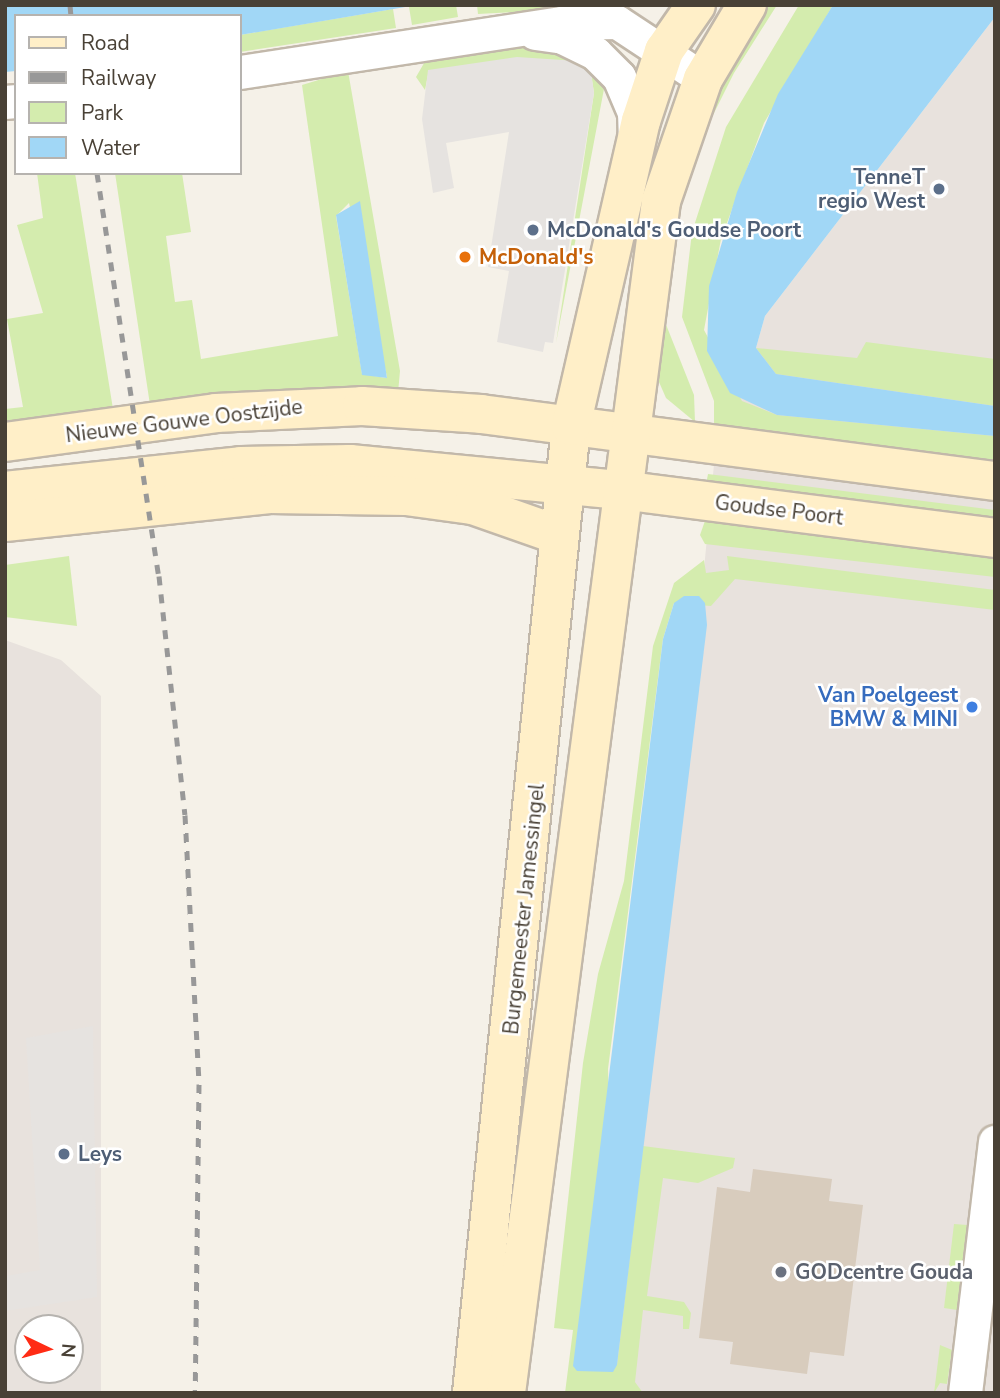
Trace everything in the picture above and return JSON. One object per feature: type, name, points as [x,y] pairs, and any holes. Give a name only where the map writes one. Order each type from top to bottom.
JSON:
[{"type":"main road","points":[[571,426],[635,140],[664,51],[695,5]]},
{"type":"main road","points":[[621,490],[660,201],[703,79],[747,5]]},
{"type":"main road","name":"Nieuwe Gouwe Oostzijde","points":[[5,442],[301,405],[481,414],[630,432]]},
{"type":"main road","name":"Burgemeester Jamessingel","points":[[472,1393],[562,484],[571,426]]},
{"type":"main road","points":[[630,432],[995,481]]},
{"type":"main road","points":[[5,491],[289,464],[562,484]]},
{"type":"main road","name":"Goudse Poort","points":[[562,484],[995,538]]},
{"type":"main road","name":"Burgemeester Jamessingel","points":[[506,1393],[621,490]]},
{"type":"main road","points":[[5,522],[270,494],[406,496],[473,505],[558,535]]},
{"type":"street","points":[[242,72],[525,31],[562,23],[617,22],[703,79]]},
{"type":"street","points":[[525,31],[562,37],[595,53],[619,77],[634,112],[635,140]]},
{"type":"street","points":[[965,1393],[995,1142]]},
{"type":"shaded area","points":[[995,17],[995,1393],[605,1393],[702,590],[722,381],[756,348],[765,316]]},
{"type":"shaded area","name":"McDonald's Goudse Poort","points":[[517,57],[578,61],[591,72],[594,93],[553,343],[545,342],[543,352],[497,342],[509,271],[488,267],[509,132],[446,143],[454,188],[433,193],[422,119],[428,70]]},
{"type":"shaded area","points":[[5,640],[61,660],[101,696],[101,1393],[5,1393]]},
{"type":"shaded area","name":"Leys","points":[[93,1026],[97,1297],[5,1311],[5,1276],[40,1270],[26,1038]]},
{"type":"green space","points":[[456,5],[458,17],[412,25],[409,7]]},
{"type":"green space","points":[[477,5],[644,5],[478,14]]},
{"type":"green space","points":[[761,5],[777,5],[734,73],[700,141],[706,110]]},
{"type":"green space","points":[[799,5],[833,5],[764,123],[721,239],[704,330],[742,401],[777,415],[995,436],[995,460],[714,426],[714,401],[682,317],[692,232],[726,127]]},
{"type":"green space","points":[[393,9],[396,28],[242,52],[242,35]]},
{"type":"green space","points":[[519,44],[556,45],[607,73],[556,343],[594,93],[591,73],[429,70],[425,90],[416,77],[427,58]]},
{"type":"green space","points":[[348,71],[400,371],[398,393],[150,405],[115,175],[182,175],[191,232],[166,236],[175,302],[192,300],[201,359],[338,336],[302,85]],"holes":[[[349,203],[386,378],[362,374],[336,216]]]},
{"type":"green space","points":[[37,175],[75,175],[113,409],[5,425],[5,409],[23,407],[7,319],[43,313],[17,225],[43,218]]},
{"type":"green space","points":[[660,321],[665,322],[694,395],[695,422],[666,398],[659,382]]},
{"type":"green space","points":[[866,342],[995,359],[995,406],[776,374],[756,348],[857,358]]},
{"type":"green space","points":[[708,474],[995,510],[995,522],[706,485]]},
{"type":"green space","points":[[706,518],[995,552],[995,577],[705,544],[700,535]]},
{"type":"green space","points":[[69,556],[77,626],[5,617],[5,565]]},
{"type":"green space","points":[[727,556],[995,590],[995,610],[735,579],[711,606],[674,603],[663,639],[608,1069],[617,1365],[643,1146],[735,1158],[733,1168],[698,1183],[663,1178],[647,1296],[684,1302],[691,1313],[689,1329],[683,1329],[683,1316],[643,1310],[635,1382],[643,1393],[565,1393],[573,1330],[554,1328],[583,1063],[598,974],[624,881],[653,646],[674,583],[704,560],[706,573],[729,570]]},
{"type":"green space","points":[[954,1224],[967,1225],[957,1310],[944,1308]]},
{"type":"green space","points":[[940,1345],[952,1350],[947,1384],[940,1383],[934,1393]]},
{"type":"water","points":[[5,5],[417,5],[242,35],[242,14],[14,14],[14,71],[5,72]]},
{"type":"water","points":[[833,5],[995,5],[995,17],[765,316],[756,348],[776,374],[995,406],[995,436],[777,415],[730,393],[707,351],[709,286],[737,192],[778,94]]},
{"type":"water","points":[[360,201],[387,378],[362,375],[336,215]]},
{"type":"water","points":[[684,596],[699,596],[705,603],[707,625],[617,1365],[613,1372],[577,1371],[573,1366],[663,639],[674,603]]},
{"type":"building","name":"GODcentre Gouda","points":[[753,1169],[832,1179],[829,1201],[863,1205],[844,1356],[810,1352],[807,1374],[730,1364],[733,1342],[699,1338],[717,1187],[750,1192]]},
{"type":"railway","points":[[70,5],[71,14]]},
{"type":"railway","points":[[97,175],[159,576],[185,815],[199,1084],[195,1393]]},
{"type":"place","name":"TenneT regio West","points":[[939,189]]},
{"type":"place","name":"McDonald's Goudse Poort","points":[[533,230]]},
{"type":"place","name":"McDonald's","points":[[465,257]]},
{"type":"place","name":"Van Poelgeest BMW & MINI","points":[[972,707]]},
{"type":"place","name":"Leys","points":[[64,1154]]},
{"type":"place","name":"GODcentre Gouda","points":[[781,1272]]}]
